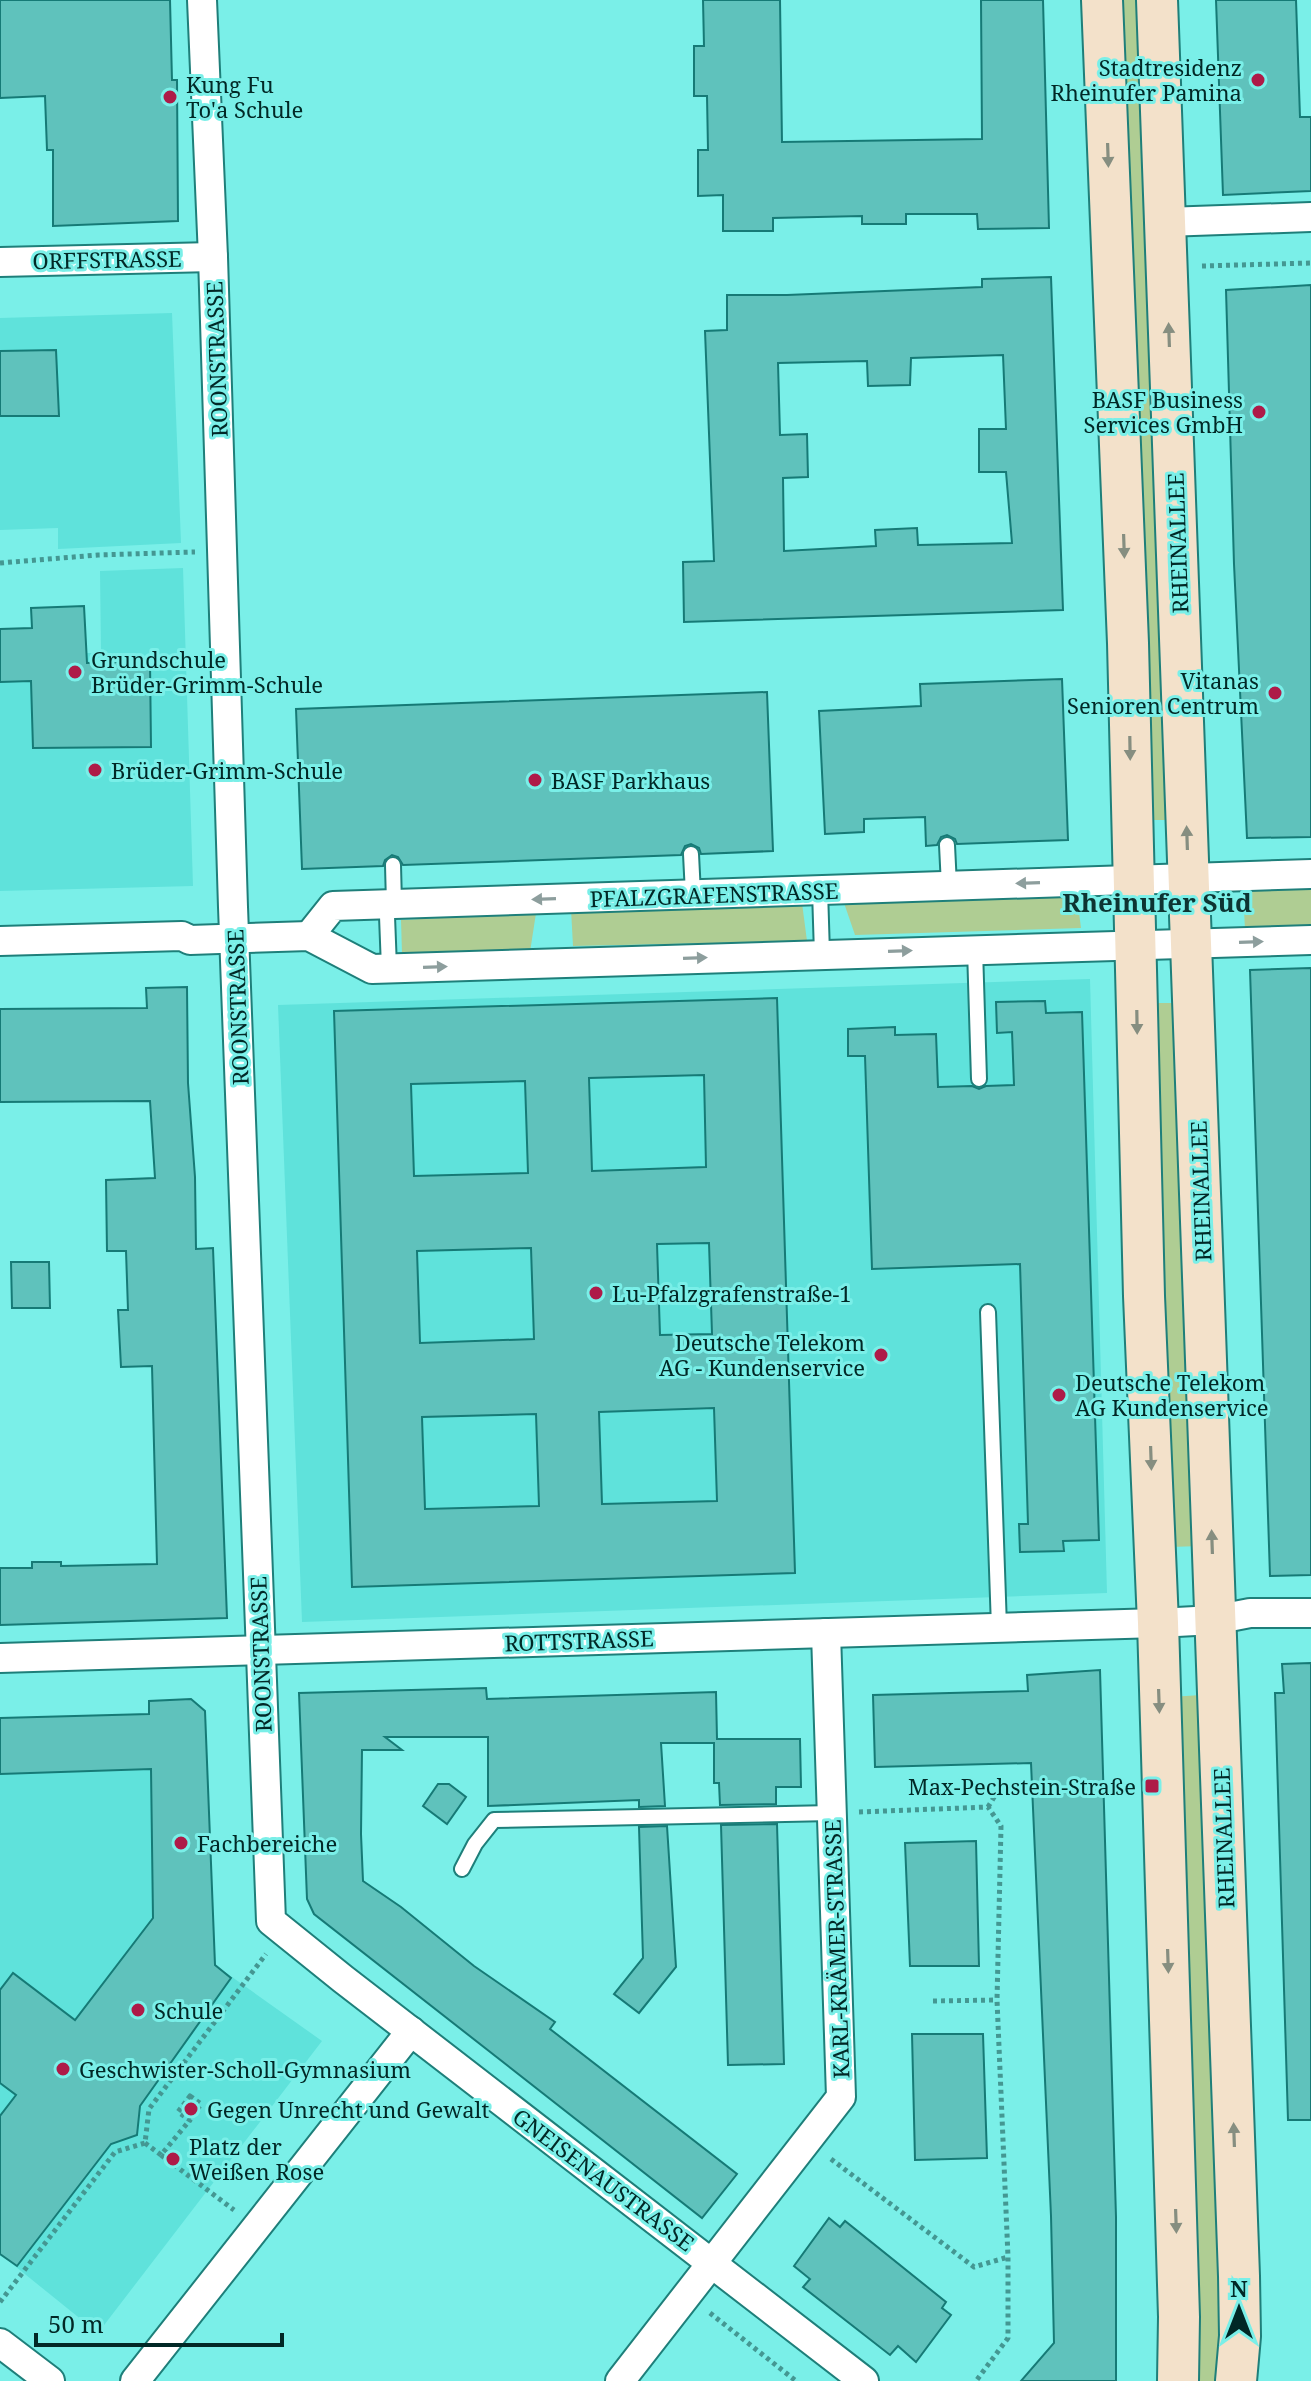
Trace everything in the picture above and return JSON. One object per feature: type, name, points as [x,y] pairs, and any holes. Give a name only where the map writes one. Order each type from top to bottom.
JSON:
[{"type":"street","name":"ROONSTRASSE","points":[[202,0],[271,1921],[343,1979]]},
{"type":"street","points":[[1102,0],[1128,643],[1144,1296],[1158,1623],[1179,2317],[1178,2381]]},
{"type":"street","name":"RHEINALLEE","points":[[1157,0],[1239,2276],[1240,2336],[1236,2381]]},
{"type":"street","points":[[1165,222],[1311,217]]},
{"type":"street","name":"ORFFSTRASSE","points":[[0,262],[213,257]]},
{"type":"street","name":"PFALZGRAFENSTRASSE","points":[[309,936],[333,906],[1311,874]]},
{"type":"street","points":[[0,941],[309,936],[372,969],[1311,940]]},
{"type":"street","points":[[1158,1623],[1214,1620],[1250,1613],[1311,1613]]},
{"type":"street","name":"ROTTSTRASSE","points":[[0,1658],[1158,1623]]},
{"type":"street","name":"KARL-KRÄMER-STRASSE","points":[[620,2381],[841,2097],[826,1633]]},
{"type":"street","name":"GNEISENAUSTRASSE","points":[[343,1979],[864,2381]]},
{"type":"street","points":[[135,2381],[411,2031]]},
{"type":"street","points":[[0,2343],[50,2381]]},
{"type":"lane","points":[[947,845],[949,886]]},
{"type":"lane","points":[[691,854],[693,894]]},
{"type":"lane","points":[[389,968],[387,916],[394,904],[393,865]]},
{"type":"lane","points":[[820,890],[822,954]]},
{"type":"lane","points":[[975,949],[979,1079]]},
{"type":"lane","points":[[988,1312],[999,1627]]},
{"type":"lane","points":[[462,1869],[475,1844],[494,1820],[832,1813]]},
{"type":"path","points":[[1202,266],[1311,263]]},
{"type":"path","points":[[0,563],[168,553]]},
{"type":"path","points":[[988,1807],[1004,1781]]},
{"type":"path","points":[[832,1813],[988,1807]]},
{"type":"path","points":[[976,2381],[1008,2338],[1008,2257],[997,2000],[1001,1826],[988,1807]]},
{"type":"path","points":[[145,2143],[149,2109],[284,1931]]},
{"type":"path","points":[[933,2001],[997,2000]]},
{"type":"path","points":[[161,2155],[190,2120],[201,2104],[190,2096],[178,2112],[190,2120]]},
{"type":"path","points":[[808,2142],[974,2267],[1008,2257]]},
{"type":"path","points":[[145,2143],[256,2227]]},
{"type":"path","points":[[0,2302],[115,2152],[145,2143]]},
{"type":"path","points":[[688,2296],[796,2381]]},
{"type":"shaded area","points":[[172,313],[181,543],[58,549],[58,528],[0,530],[0,318]]},
{"type":"shaded area","name":"Brüder-Grimm-Schule","points":[[183,568],[193,886],[0,891],[0,629],[32,628],[31,608],[84,606],[86,653],[101,653],[100,571]]},
{"type":"shaded area","points":[[1090,979],[1107,1593],[302,1622],[278,1005]]},
{"type":"shaded area","name":"Schule","points":[[191,1699],[215,1965],[322,2041],[98,2333],[0,2254],[0,1774],[151,1768],[149,1701]]},
{"type":"green space","points":[[1120,0],[1147,0],[1179,820],[1149,820]]},
{"type":"green space","points":[[1311,888],[1311,926],[1245,929],[1243,891]]},
{"type":"green space","points":[[1077,897],[1081,928],[855,935],[844,903]]},
{"type":"green space","points":[[802,903],[807,941],[573,946],[571,909]]},
{"type":"green space","points":[[536,913],[530,952],[402,954],[401,920]]},
{"type":"green space","points":[[1147,1003],[1177,1003],[1201,1546],[1170,1547]]},
{"type":"green space","points":[[1201,1695],[1224,2381],[1196,2381],[1171,1697]]},
{"type":"building","points":[[0,0],[170,0],[172,80],[177,80],[178,221],[53,226],[53,150],[47,150],[45,96],[0,98]]},
{"type":"building","points":[[703,0],[780,0],[782,142],[982,139],[981,0],[1043,0],[1049,228],[978,229],[977,214],[906,214],[906,224],[862,224],[862,216],[773,218],[773,231],[723,231],[723,195],[698,196],[698,150],[708,150],[707,96],[694,96],[694,46],[704,46]]},
{"type":"building","name":"Stadtresidenz Rheinufer Pamina","points":[[1216,0],[1296,0],[1300,117],[1311,117],[1311,191],[1223,195]]},
{"type":"building","points":[[1051,277],[1063,610],[684,622],[683,562],[714,561],[705,331],[727,330],[727,295],[982,287],[982,279]],"holes":[[[1003,355],[1006,429],[979,429],[979,472],[1006,472],[1012,543],[918,545],[917,528],[875,530],[876,546],[784,551],[783,478],[808,477],[807,434],[780,435],[778,363],[867,361],[868,386],[910,385],[911,358]]]},
{"type":"building","points":[[1311,285],[1311,837],[1247,838],[1234,564],[1226,290]]},
{"type":"building","points":[[56,350],[59,416],[0,416],[0,351]]},
{"type":"building","name":"Grundschule Brüder-Grimm-Schule","points":[[84,606],[87,663],[150,661],[151,747],[33,748],[31,681],[0,682],[0,629],[32,628],[31,608]]},
{"type":"building","points":[[1062,679],[1068,840],[957,844],[947,835],[941,837],[937,845],[926,846],[925,817],[864,819],[864,832],[825,834],[819,711],[921,706],[920,684]]},
{"type":"building","name":"BASF Parkhaus","points":[[767,692],[773,851],[701,854],[699,848],[691,844],[685,846],[681,855],[403,865],[398,857],[392,855],[383,866],[302,869],[296,709]]},
{"type":"building","points":[[1311,968],[1311,1575],[1270,1576],[1250,970]]},
{"type":"building","points":[[187,987],[196,1249],[213,1248],[227,1618],[0,1625],[0,1568],[32,1568],[32,1562],[61,1562],[61,1566],[157,1564],[152,1366],[121,1367],[118,1310],[128,1310],[126,1251],[107,1251],[106,1180],[155,1178],[150,1101],[0,1102],[0,1009],[147,1008],[146,988]]},
{"type":"building","name":"Lu-Pfalzgrafenstraße-1","points":[[777,998],[795,1573],[352,1587],[334,1011]],"holes":[[[704,1075],[706,1167],[592,1171],[589,1078]],[[525,1081],[528,1173],[414,1176],[411,1084]],[[709,1243],[712,1334],[660,1335],[657,1244]],[[531,1248],[534,1339],[420,1343],[417,1251]],[[714,1408],[717,1501],[602,1504],[599,1412]],[[536,1414],[539,1506],[425,1509],[422,1417]]]},
{"type":"building","name":"Deutsche Telekom AG Kundenservice","points":[[1045,1001],[1046,1013],[1082,1012],[1099,1540],[1063,1541],[1064,1551],[1020,1552],[1019,1524],[1028,1524],[1020,1264],[872,1269],[865,1056],[848,1056],[848,1029],[895,1027],[895,1035],[936,1034],[938,1087],[972,1086],[979,1089],[1014,1085],[1012,1032],[997,1033],[996,1002]]},
{"type":"building","points":[[11,1262],[49,1262],[50,1308],[12,1308]]},
{"type":"building","points":[[1311,1663],[1311,2120],[1288,2120],[1275,1693],[1284,1693],[1282,1664]]},
{"type":"building","points":[[1100,1670],[1116,2217],[1116,2381],[1021,2381],[1054,2343],[1031,1763],[875,1767],[873,1695],[1028,1691],[1027,1675]]},
{"type":"building","points":[[486,1688],[487,1699],[716,1692],[717,1739],[800,1739],[801,1787],[776,1787],[776,1804],[720,1805],[719,1783],[714,1783],[714,1743],[661,1743],[665,1806],[639,1807],[639,1800],[488,1806],[488,1737],[385,1737],[402,1750],[362,1750],[363,1881],[401,1907],[474,1966],[555,2022],[550,2029],[737,2174],[702,2218],[314,1914],[307,1899],[299,1693]]},
{"type":"building","points":[[191,1699],[205,1711],[215,1965],[231,1978],[140,2106],[137,2135],[111,2144],[17,2266],[0,2254],[0,2116],[16,2095],[0,2083],[0,1990],[13,1973],[75,2020],[153,1918],[151,1769],[0,1774],[0,1718],[149,1714],[149,1701]]},
{"type":"building","points":[[438,1784],[449,1784],[466,1797],[447,1824],[423,1806]]},
{"type":"building","points":[[777,1824],[784,2064],[728,2065],[721,1825]]},
{"type":"building","points":[[667,1826],[676,1967],[639,2013],[614,1994],[643,1958],[639,1827]]},
{"type":"building","points":[[976,1841],[979,1966],[910,1966],[905,1843]]},
{"type":"building","points":[[912,2034],[983,2034],[987,2158],[915,2160]]},
{"type":"building","points":[[829,2218],[840,2227],[845,2221],[946,2302],[942,2308],[951,2315],[916,2362],[898,2346],[890,2355],[803,2287],[810,2279],[794,2266]]},
{"type":"place","name":"Stadtresidenz Rheinufer Pamina","points":[[1258,80]]},
{"type":"place","name":"Kung Fu To'a Schule","points":[[170,97]]},
{"type":"place","name":"BASF Business Services GmbH","points":[[1259,412]]},
{"type":"place","name":"Grundschule Brüder-Grimm-Schule","points":[[75,672]]},
{"type":"place","name":"Vitanas Senioren Centrum","points":[[1275,693]]},
{"type":"place","name":"Brüder-Grimm-Schule","points":[[95,770]]},
{"type":"place","name":"BASF Parkhaus","points":[[535,780]]},
{"type":"place","name":"Lu-Pfalzgrafenstraße-1","points":[[596,1293]]},
{"type":"place","name":"Deutsche Telekom AG - Kundenservice","points":[[881,1355]]},
{"type":"place","name":"Deutsche Telekom AG Kundenservice","points":[[1059,1395]]},
{"type":"place","name":"Max-Pechstein-Straße","points":[[1152,1786]]},
{"type":"place","name":"Fachbereiche","points":[[181,1843]]},
{"type":"place","name":"Schule","points":[[138,2010]]},
{"type":"place","name":"Geschwister-Scholl-Gymnasium","points":[[63,2069]]},
{"type":"place","name":"Gegen Unrecht und Gewalt","points":[[191,2109]]},
{"type":"place","name":"Platz der Weißen Rose","points":[[173,2159]]},
{"type":"district","name":"Rheinufer Süd","points":[[1157,902]]}]
